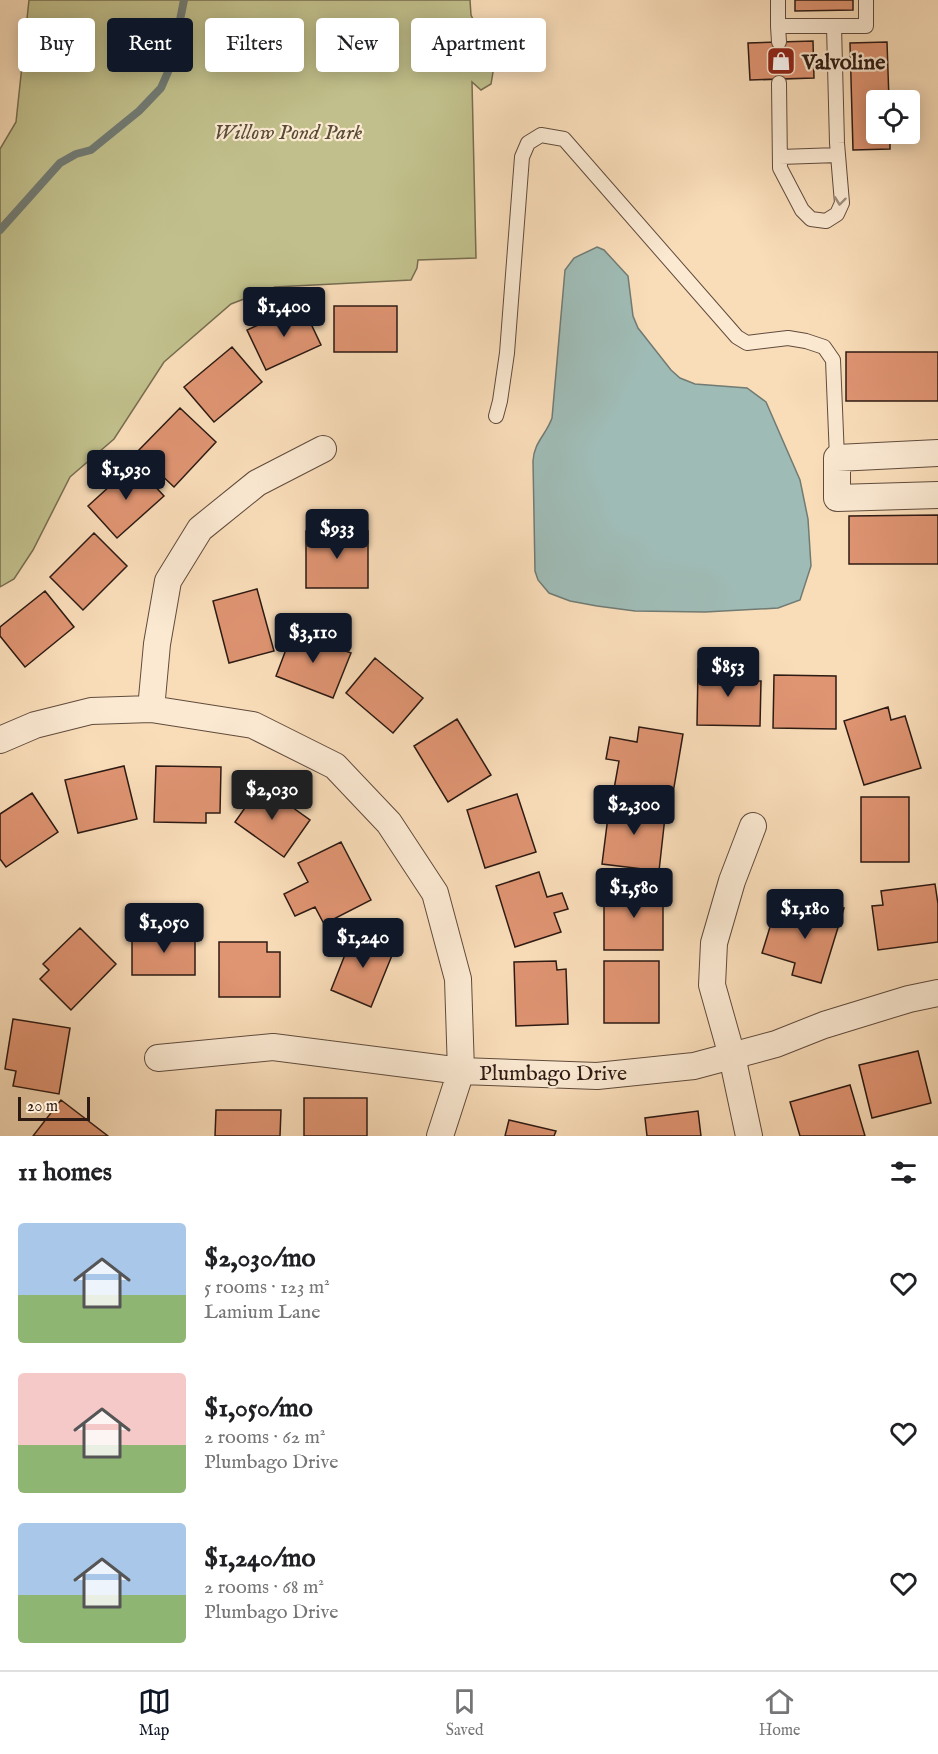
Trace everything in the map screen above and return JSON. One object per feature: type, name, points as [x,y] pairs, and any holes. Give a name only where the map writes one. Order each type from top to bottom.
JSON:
[{"type":"street","points":[[151,709],[157,644],[168,581],[200,529],[257,483],[323,449]]},
{"type":"street","points":[[938,453],[837,458],[837,498],[938,495]]},
{"type":"street","points":[[0,740],[35,724],[92,711],[151,709],[253,725],[335,766],[389,823],[435,893],[458,979],[461,1071],[440,1136]]},
{"type":"street","points":[[749,1136],[732,1056],[712,985],[714,943],[732,881],[753,826]]},
{"type":"street","name":"Plumbago Drive","points":[[158,1058],[273,1047],[461,1071],[597,1076],[694,1066],[776,1044],[824,1025],[888,1005],[938,993]]},
{"type":"lane","points":[[778,0],[779,42]]},
{"type":"lane","points":[[778,26],[866,26],[866,0]]},
{"type":"lane","points":[[779,83],[780,168],[802,210],[811,219],[826,221],[837,214],[842,203],[834,26]]},
{"type":"lane","points":[[496,416],[507,353],[522,156],[528,143],[541,135],[564,139],[737,337],[747,343],[788,338],[806,340],[824,347],[833,360],[837,458]]},
{"type":"lane","points":[[780,157],[838,149]]},
{"type":"green space","name":"Willow Pond Park","points":[[29,0],[470,0],[472,18],[411,18],[411,72],[493,72],[491,84],[481,90],[472,82],[476,258],[418,260],[411,280],[275,287],[231,304],[164,362],[114,439],[70,477],[33,550],[14,579],[0,587],[0,149],[16,122],[21,72],[95,72],[95,18],[27,18]]},
{"type":"water","points":[[597,247],[604,250],[628,276],[633,316],[638,328],[671,370],[680,378],[695,384],[747,388],[766,402],[800,480],[808,519],[811,566],[800,600],[778,608],[705,612],[635,611],[570,601],[549,593],[538,580],[535,571],[533,461],[538,444],[552,418],[565,270],[574,258]]},
{"type":"building","points":[[795,0],[853,0],[853,10],[795,11]]},
{"type":"building","name":"Valvoline","points":[[813,41],[814,78],[750,80],[748,43]]},
{"type":"building","points":[[887,42],[889,90],[866,90],[866,144],[890,144],[890,149],[853,150],[850,43]]},
{"type":"building","points":[[302,305],[321,345],[266,370],[247,330]]},
{"type":"building","points":[[334,306],[397,306],[397,352],[334,352]]},
{"type":"building","points":[[232,347],[262,382],[214,422],[184,387]]},
{"type":"building","points":[[846,352],[938,352],[938,401],[846,401]]},
{"type":"building","points":[[180,408],[216,442],[174,487],[137,452]]},
{"type":"building","points":[[134,464],[164,496],[117,538],[88,506]]},
{"type":"building","points":[[938,515],[938,564],[849,564],[849,516]]},
{"type":"building","points":[[306,531],[368,531],[368,588],[306,588]]},
{"type":"building","points":[[94,533],[127,566],[83,610],[50,577]]},
{"type":"building","points":[[257,589],[274,651],[229,663],[213,601]]},
{"type":"building","points":[[45,591],[74,627],[25,667],[0,636],[0,627]]},
{"type":"building","points":[[293,631],[351,653],[333,698],[276,676]]},
{"type":"building","points":[[375,658],[423,698],[393,733],[346,693]]},
{"type":"building","points":[[698,669],[752,670],[752,681],[761,681],[760,726],[697,725]]},
{"type":"building","points":[[774,675],[836,676],[836,729],[773,728]]},
{"type":"building","points":[[888,707],[891,720],[905,716],[921,768],[864,785],[844,721]]},
{"type":"building","points":[[457,719],[491,775],[448,802],[414,746]]},
{"type":"building","points":[[639,727],[683,734],[672,799],[614,789],[619,761],[606,759],[610,737],[637,742]]},
{"type":"building","points":[[124,766],[137,819],[78,833],[65,780]]},
{"type":"building","points":[[156,766],[221,767],[220,813],[206,813],[206,823],[154,822]]},
{"type":"building","points":[[261,785],[310,820],[284,857],[235,822]]},
{"type":"building","points":[[32,793],[58,832],[6,867],[0,859],[0,814]]},
{"type":"building","points":[[517,794],[536,852],[485,868],[467,810]]},
{"type":"building","points":[[861,797],[909,797],[909,862],[861,862]]},
{"type":"building","points":[[610,801],[666,808],[659,871],[602,864]]},
{"type":"building","points":[[341,842],[371,900],[324,924],[315,907],[295,916],[284,894],[308,882],[298,863]]},
{"type":"building","points":[[539,872],[547,897],[562,893],[568,909],[554,913],[561,932],[515,947],[496,886]]},
{"type":"building","points":[[935,884],[938,904],[938,942],[878,950],[872,906],[883,905],[881,891]]},
{"type":"building","points":[[604,888],[663,888],[663,950],[604,950]]},
{"type":"building","points":[[823,901],[844,908],[821,983],[792,975],[795,963],[762,953],[774,914],[789,919],[793,907],[818,915]]},
{"type":"building","points":[[80,928],[116,964],[71,1010],[40,979],[49,970],[43,964]]},
{"type":"building","points":[[132,932],[195,932],[195,975],[132,975]]},
{"type":"building","points":[[354,932],[395,948],[371,1007],[331,990]]},
{"type":"building","points":[[219,942],[267,942],[267,952],[280,952],[280,997],[219,997]]},
{"type":"building","points":[[556,961],[557,970],[566,969],[568,1024],[516,1026],[514,962]]},
{"type":"building","points":[[604,961],[659,961],[659,1023],[604,1023]]},
{"type":"building","points":[[13,1019],[70,1028],[59,1094],[13,1086],[16,1071],[5,1069]]},
{"type":"building","points":[[918,1051],[931,1103],[872,1118],[859,1065]]},
{"type":"building","points":[[850,1085],[865,1136],[800,1136],[790,1102]]},
{"type":"building","points":[[304,1098],[367,1098],[367,1136],[304,1136]]},
{"type":"building","points":[[61,1100],[108,1136],[33,1136]]},
{"type":"building","points":[[216,1110],[281,1110],[280,1136],[215,1136]]},
{"type":"building","points":[[698,1111],[701,1136],[647,1136],[645,1118]]},
{"type":"building","points":[[509,1120],[556,1131],[554,1136],[505,1136]]},
{"type":"waterway","points":[[0,230],[60,163],[76,154],[91,150],[139,111],[161,88],[171,65],[184,0]]},
{"type":"place","name":"Valvoline","points":[[781,61]]}]
